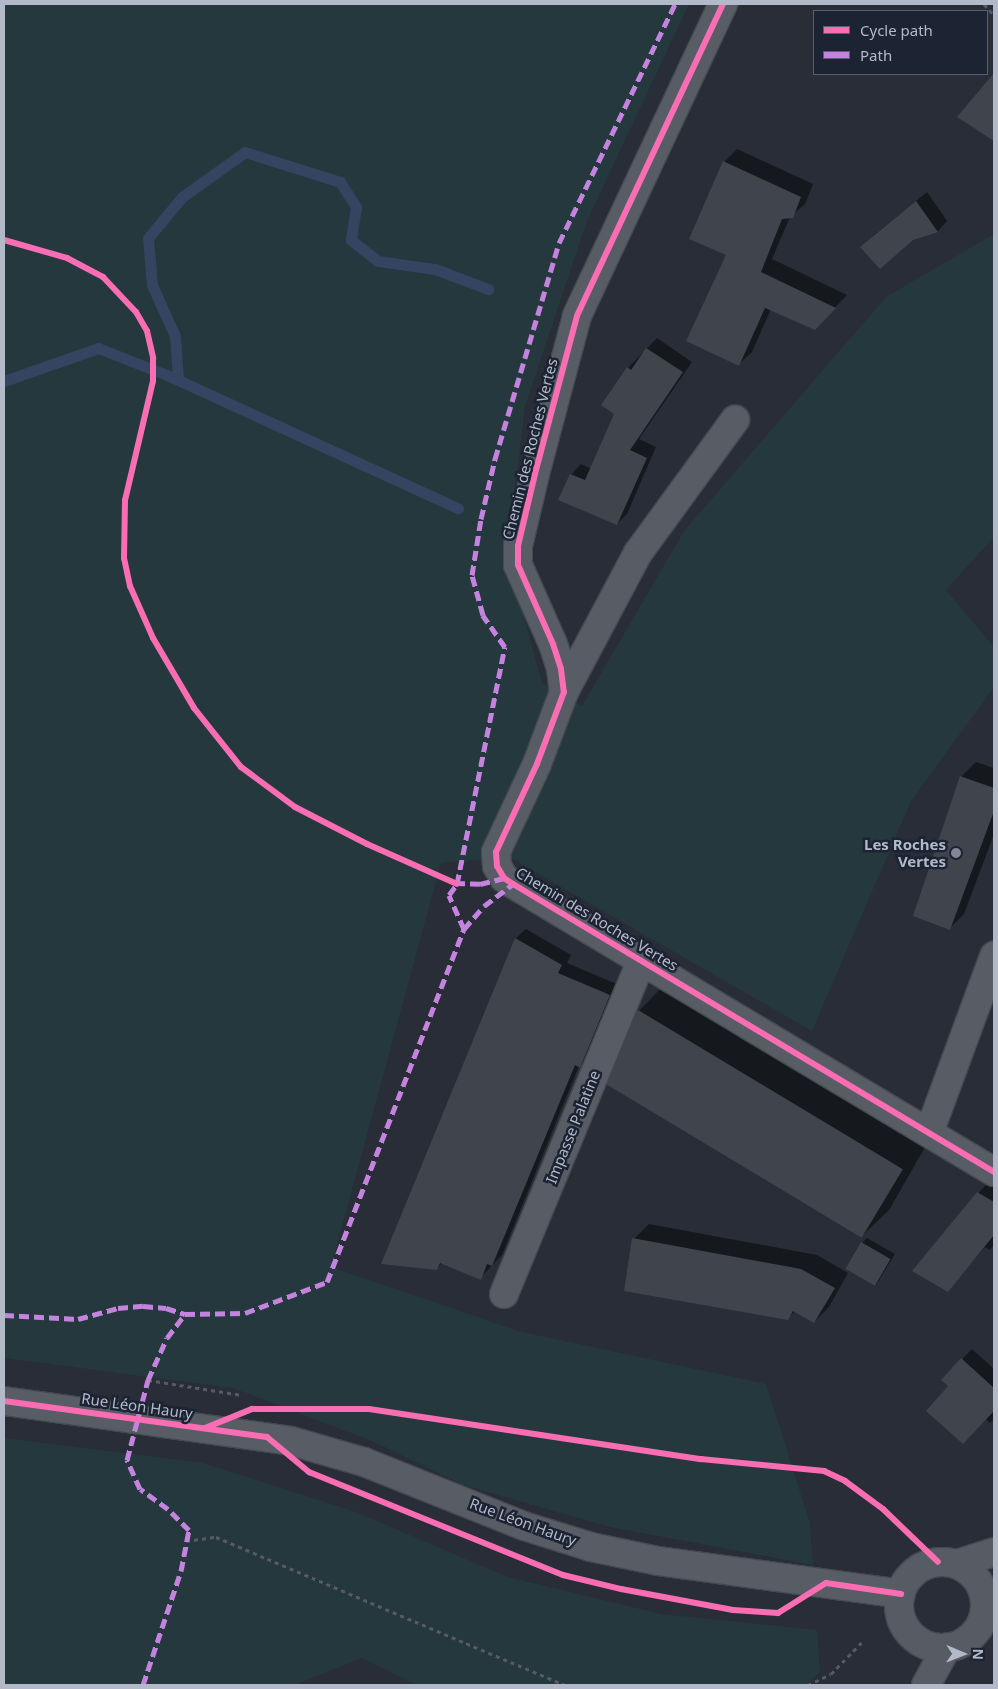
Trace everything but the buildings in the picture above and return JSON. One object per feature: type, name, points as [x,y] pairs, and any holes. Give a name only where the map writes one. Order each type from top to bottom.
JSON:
[{"type":"main road","points":[[957,1564],[994,1552]]},
{"type":"main road","points":[[944,1562],[957,1564],[972,1573],[982,1588],[988,1618],[968,1639],[947,1648],[933,1647],[910,1633],[902,1622],[901,1594],[906,1582],[925,1565],[944,1562]]},
{"type":"main road","points":[[926,1685],[947,1648]]},
{"type":"street","name":"Chemin des Roches Vertes","points":[[564,692],[562,669],[553,644],[518,566],[518,546],[577,316],[723,4]]},
{"type":"street","name":"Chemin des Roches Vertes","points":[[735,420],[638,553],[564,692],[537,764],[496,852],[497,866],[504,878],[994,1172]]},
{"type":"street","points":[[929,1133],[994,956]]},
{"type":"street","name":"Impasse Palatine","points":[[504,1294],[642,961]]},
{"type":"street","name":"Rue Léon Haury","points":[[4,1401],[292,1441],[364,1462],[524,1526],[591,1547],[658,1561],[901,1594]]},
{"type":"path","points":[[984,4],[994,15]]},
{"type":"path","points":[[148,1380],[242,1395]]},
{"type":"path","points":[[186,1541],[216,1536],[564,1685]]},
{"type":"path","points":[[808,1685],[831,1674],[864,1640]]},
{"type":"green space","points":[[4,4],[689,4],[587,221],[525,407],[507,554],[542,683],[582,706],[684,531],[886,297],[994,234],[994,537],[946,590],[994,647],[994,687],[911,801],[812,1031],[509,857],[441,863],[331,1267],[522,1332],[766,1384],[810,1523],[813,1565],[610,1527],[463,1485],[372,1441],[233,1388],[4,1358]]},
{"type":"green space","points":[[4,1438],[203,1463],[356,1512],[508,1577],[661,1614],[817,1630],[820,1672],[806,1685],[417,1685],[362,1658],[295,1685],[4,1685]]},
{"type":"waterway","points":[[178,380],[175,336],[152,285],[148,238],[182,197],[245,152],[340,182],[356,207],[351,240],[378,261],[435,269],[488,289]]},
{"type":"waterway","points":[[4,381],[98,348],[167,375],[458,508]]},
{"type":"marked path","points":[[464,929],[449,895],[457,884],[505,647],[483,615],[472,575],[481,519],[495,459],[559,243],[675,4]]},
{"type":"marked path","points":[[455,883],[480,884],[504,878]]},
{"type":"marked path","points":[[143,1685],[181,1571],[189,1530],[168,1509],[140,1489],[127,1460],[148,1380],[167,1338],[185,1314],[245,1313],[327,1282],[464,929],[484,906],[513,884]]},
{"type":"marked path","points":[[4,1315],[78,1319],[118,1308],[143,1306],[166,1308],[185,1314]]},
{"type":"cycle path","points":[[723,4],[577,316],[535,474],[518,546],[518,565],[553,644],[561,669],[564,692],[537,764],[496,852],[497,866],[504,878],[513,884],[994,1172]]},
{"type":"cycle path","points":[[4,240],[67,258],[103,277],[136,312],[147,331],[153,358],[153,381],[125,500],[124,558],[130,586],[153,638],[194,708],[241,767],[295,807],[367,844],[457,884]]},
{"type":"cycle path","points":[[4,1401],[267,1437],[309,1472],[563,1575],[621,1589],[733,1610],[778,1613],[826,1583],[901,1594]]},
{"type":"cycle path","points":[[205,1428],[252,1409],[369,1409],[701,1459],[824,1471],[845,1481],[883,1509],[938,1562]]},
{"type":"place","name":"Les Roches Vertes","points":[[956,853]]}]
